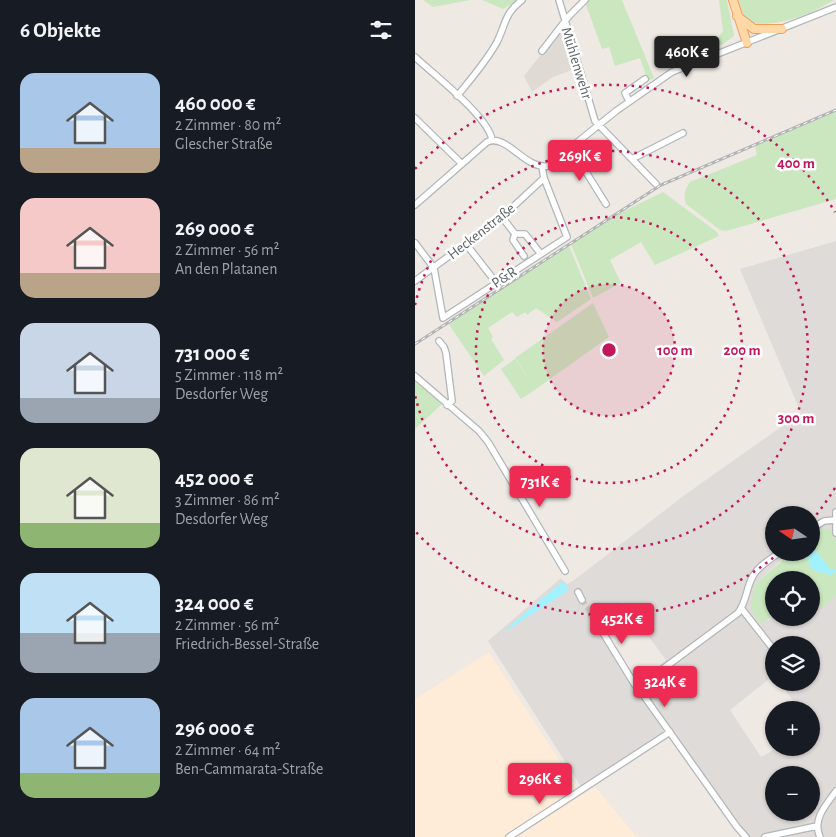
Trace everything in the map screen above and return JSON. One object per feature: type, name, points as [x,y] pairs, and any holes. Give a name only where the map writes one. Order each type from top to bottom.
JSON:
[{"type":"main road","points":[[733,0],[747,43]]},
{"type":"main road","points":[[737,16],[754,29],[782,29]]},
{"type":"street","points":[[457,96],[483,63],[497,41],[509,11],[522,0]]},
{"type":"street","name":"Mühlenwehr","points":[[559,0],[595,121],[598,124]]},
{"type":"street","points":[[542,51],[564,22],[585,0]]},
{"type":"street","points":[[541,167],[555,162],[598,124],[672,72],[836,7]]},
{"type":"street","points":[[415,57],[485,124],[491,132],[492,140]]},
{"type":"street","points":[[629,101],[625,93],[645,80]]},
{"type":"street","points":[[415,118],[462,164]]},
{"type":"street","points":[[485,124],[490,119]]},
{"type":"street","points":[[598,124],[655,184]]},
{"type":"street","points":[[632,159],[683,133]]},
{"type":"street","points":[[415,205],[492,140]]},
{"type":"street","points":[[492,140],[501,142],[541,167],[544,178]]},
{"type":"street","points":[[571,148],[606,204]]},
{"type":"street","name":"Heckenstraße","points":[[415,281],[502,217],[544,178]]},
{"type":"street","name":"P&R","points":[[434,268],[443,318],[567,237],[544,178]]},
{"type":"street","points":[[502,217],[515,234]]},
{"type":"street","points":[[515,234],[525,234],[541,254]]},
{"type":"street","points":[[515,234],[513,240],[524,256]]},
{"type":"street","points":[[415,243],[434,268]]},
{"type":"street","points":[[466,244],[491,276]]},
{"type":"street","points":[[439,341],[445,347],[452,401],[447,405]]},
{"type":"street","points":[[415,376],[479,431],[493,449],[565,571]]},
{"type":"street","points":[[836,512],[836,534]]},
{"type":"street","points":[[820,523],[835,520]]},
{"type":"street","points":[[747,837],[737,827],[644,696],[643,688],[648,680],[741,608],[755,572],[769,561]]},
{"type":"street","points":[[578,592],[582,600]]},
{"type":"street","points":[[741,608],[765,639]]},
{"type":"street","points":[[592,615],[635,685],[643,688]]},
{"type":"street","points":[[509,837],[670,732]]},
{"type":"street","points":[[820,837],[817,826],[820,814],[836,791]]},
{"type":"street","points":[[765,837],[817,826]]},
{"type":"shaded area","points":[[558,33],[563,34],[574,69],[553,77],[532,92],[524,76]]},
{"type":"shaded area","points":[[836,241],[836,837],[749,837],[638,683],[666,660],[623,602],[597,621],[664,732],[582,788],[488,641],[561,578],[567,584],[573,581],[686,494],[801,413],[740,269]],"holes":[[[765,506],[820,506],[820,561],[785,561],[799,571],[820,571],[820,626],[765,626],[765,613],[754,585],[765,575],[765,571],[769,571],[780,561],[765,561]],[[765,636],[820,636],[820,691],[786,691],[793,701],[820,701],[820,756],[765,755],[761,757],[730,710],[765,682]]]},
{"type":"shaded area","points":[[489,652],[582,795],[595,787],[637,837],[415,837],[415,699]]},
{"type":"green space","points":[[423,0],[470,0],[433,7]]},
{"type":"green space","points":[[482,0],[519,0],[503,9]]},
{"type":"green space","points":[[587,0],[622,0],[654,78],[648,81],[640,58],[615,66],[609,47],[602,49],[585,2]]},
{"type":"green space","points":[[719,0],[727,0],[734,36],[723,44],[688,60],[686,56],[718,38],[723,31]]},
{"type":"green space","points":[[738,0],[834,0],[814,11],[792,19],[768,24],[757,24],[746,22]]},
{"type":"green space","points":[[836,112],[836,199],[726,231],[720,230],[686,204],[685,192],[690,182],[757,155],[755,146]]},
{"type":"green space","points":[[663,192],[717,232],[719,236],[655,265],[641,242],[610,260],[621,283],[593,298],[571,244],[616,215]]},
{"type":"green space","points":[[569,246],[591,299],[557,322],[536,308],[527,315],[525,312],[517,317],[512,312],[488,328],[493,337],[491,339],[504,360],[484,376],[448,323]]},
{"type":"green space","points":[[593,303],[609,337],[536,389],[515,358]]},
{"type":"green space","points":[[515,359],[536,389],[521,399],[501,369]]},
{"type":"green space","points":[[415,379],[442,404],[415,429]]},
{"type":"green space","points":[[822,528],[831,530],[836,542],[836,595],[821,609],[820,571],[770,571],[782,561],[820,561],[820,530]]},
{"type":"green space","points":[[765,575],[765,621],[760,624],[751,608],[754,585]]},
{"type":"water","points":[[820,556],[830,569],[836,570],[836,572],[830,575],[811,569],[809,561],[820,561]]},
{"type":"water","points":[[563,581],[569,590],[505,630]]},
{"type":"tunnel","points":[[582,600],[592,615]]},
{"type":"railway","points":[[415,344],[661,185],[836,110]]}]
